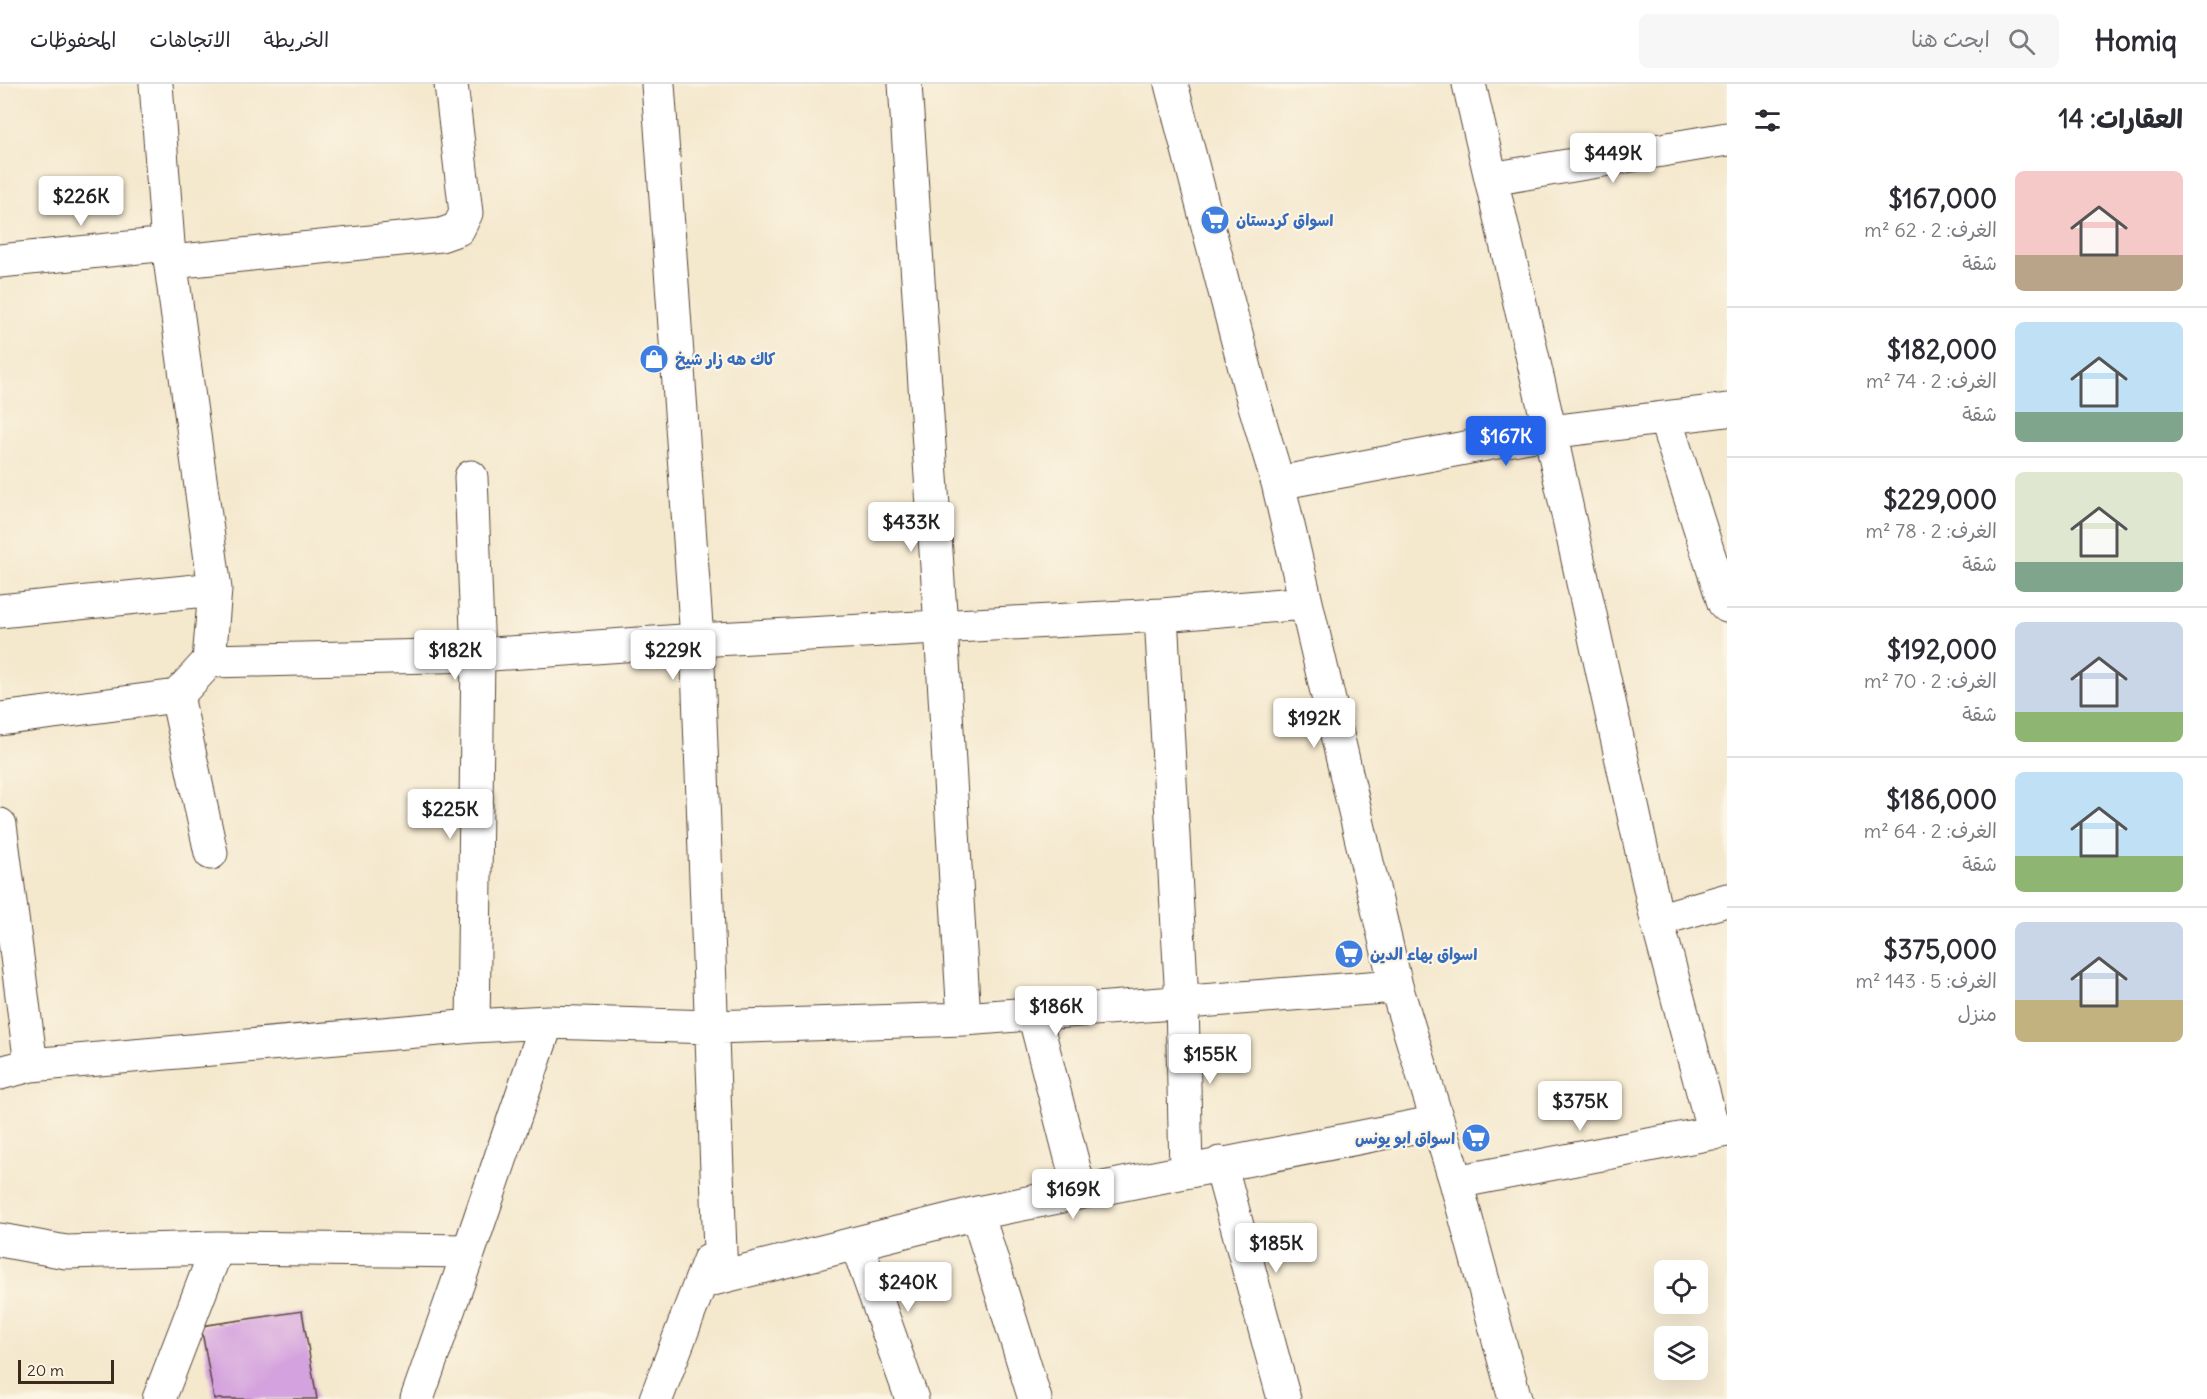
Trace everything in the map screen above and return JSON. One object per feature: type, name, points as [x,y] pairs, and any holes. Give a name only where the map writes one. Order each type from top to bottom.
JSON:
[{"type":"street","points":[[0,719],[177,696],[209,661],[215,589],[169,253],[156,84]]},
{"type":"street","points":[[0,261],[169,253],[441,235],[459,229],[466,213],[451,84]]},
{"type":"street","points":[[656,1399],[711,1279],[720,1230],[697,640],[658,84]]},
{"type":"street","points":[[905,84],[964,1018]]},
{"type":"street","points":[[1171,84],[1253,399],[1278,483],[1396,986],[1456,1182],[1515,1399]]},
{"type":"street","points":[[1456,1182],[1721,1132],[1657,920],[1550,432],[1469,84]]},
{"type":"street","points":[[1491,179],[1727,139]]},
{"type":"street","points":[[1278,483],[1550,432],[1727,410]]},
{"type":"street","points":[[1665,418],[1724,603],[1727,606]]},
{"type":"street","points":[[471,477],[478,655],[473,1026]]},
{"type":"street","points":[[0,611],[215,589]]},
{"type":"street","points":[[209,661],[478,655],[697,640],[1161,615],[1306,603]]},
{"type":"street","points":[[1161,615],[1182,1002],[1186,1170]]},
{"type":"street","points":[[177,696],[211,853]]},
{"type":"street","points":[[0,825],[32,1065]]},
{"type":"street","points":[[1657,920],[1727,900]]},
{"type":"street","points":[[0,1073],[32,1065],[473,1026],[547,1022],[712,1027],[964,1018],[1396,986]]},
{"type":"street","points":[[1034,1014],[1080,1192]]},
{"type":"street","points":[[417,1399],[547,1022]]},
{"type":"street","points":[[711,1279],[976,1213],[1220,1163],[1438,1122]]},
{"type":"street","points":[[1220,1163],[1284,1399]]},
{"type":"street","points":[[976,1213],[1035,1399]]},
{"type":"street","points":[[0,1240],[66,1252],[217,1248],[469,1251]]},
{"type":"street","points":[[857,1244],[912,1399]]},
{"type":"street","points":[[159,1399],[217,1248]]},
{"type":"building","points":[[302,1311],[317,1399],[214,1399],[201,1326]]},
{"type":"place","name":"اسواق كردستان","points":[[1215,220]]},
{"type":"place","name":"كاك هه زار شيخ","points":[[654,359]]},
{"type":"place","name":"اسواق بهاء الدين","points":[[1349,954]]},
{"type":"place","name":"اسواق ابو يونس","points":[[1476,1138]]}]
